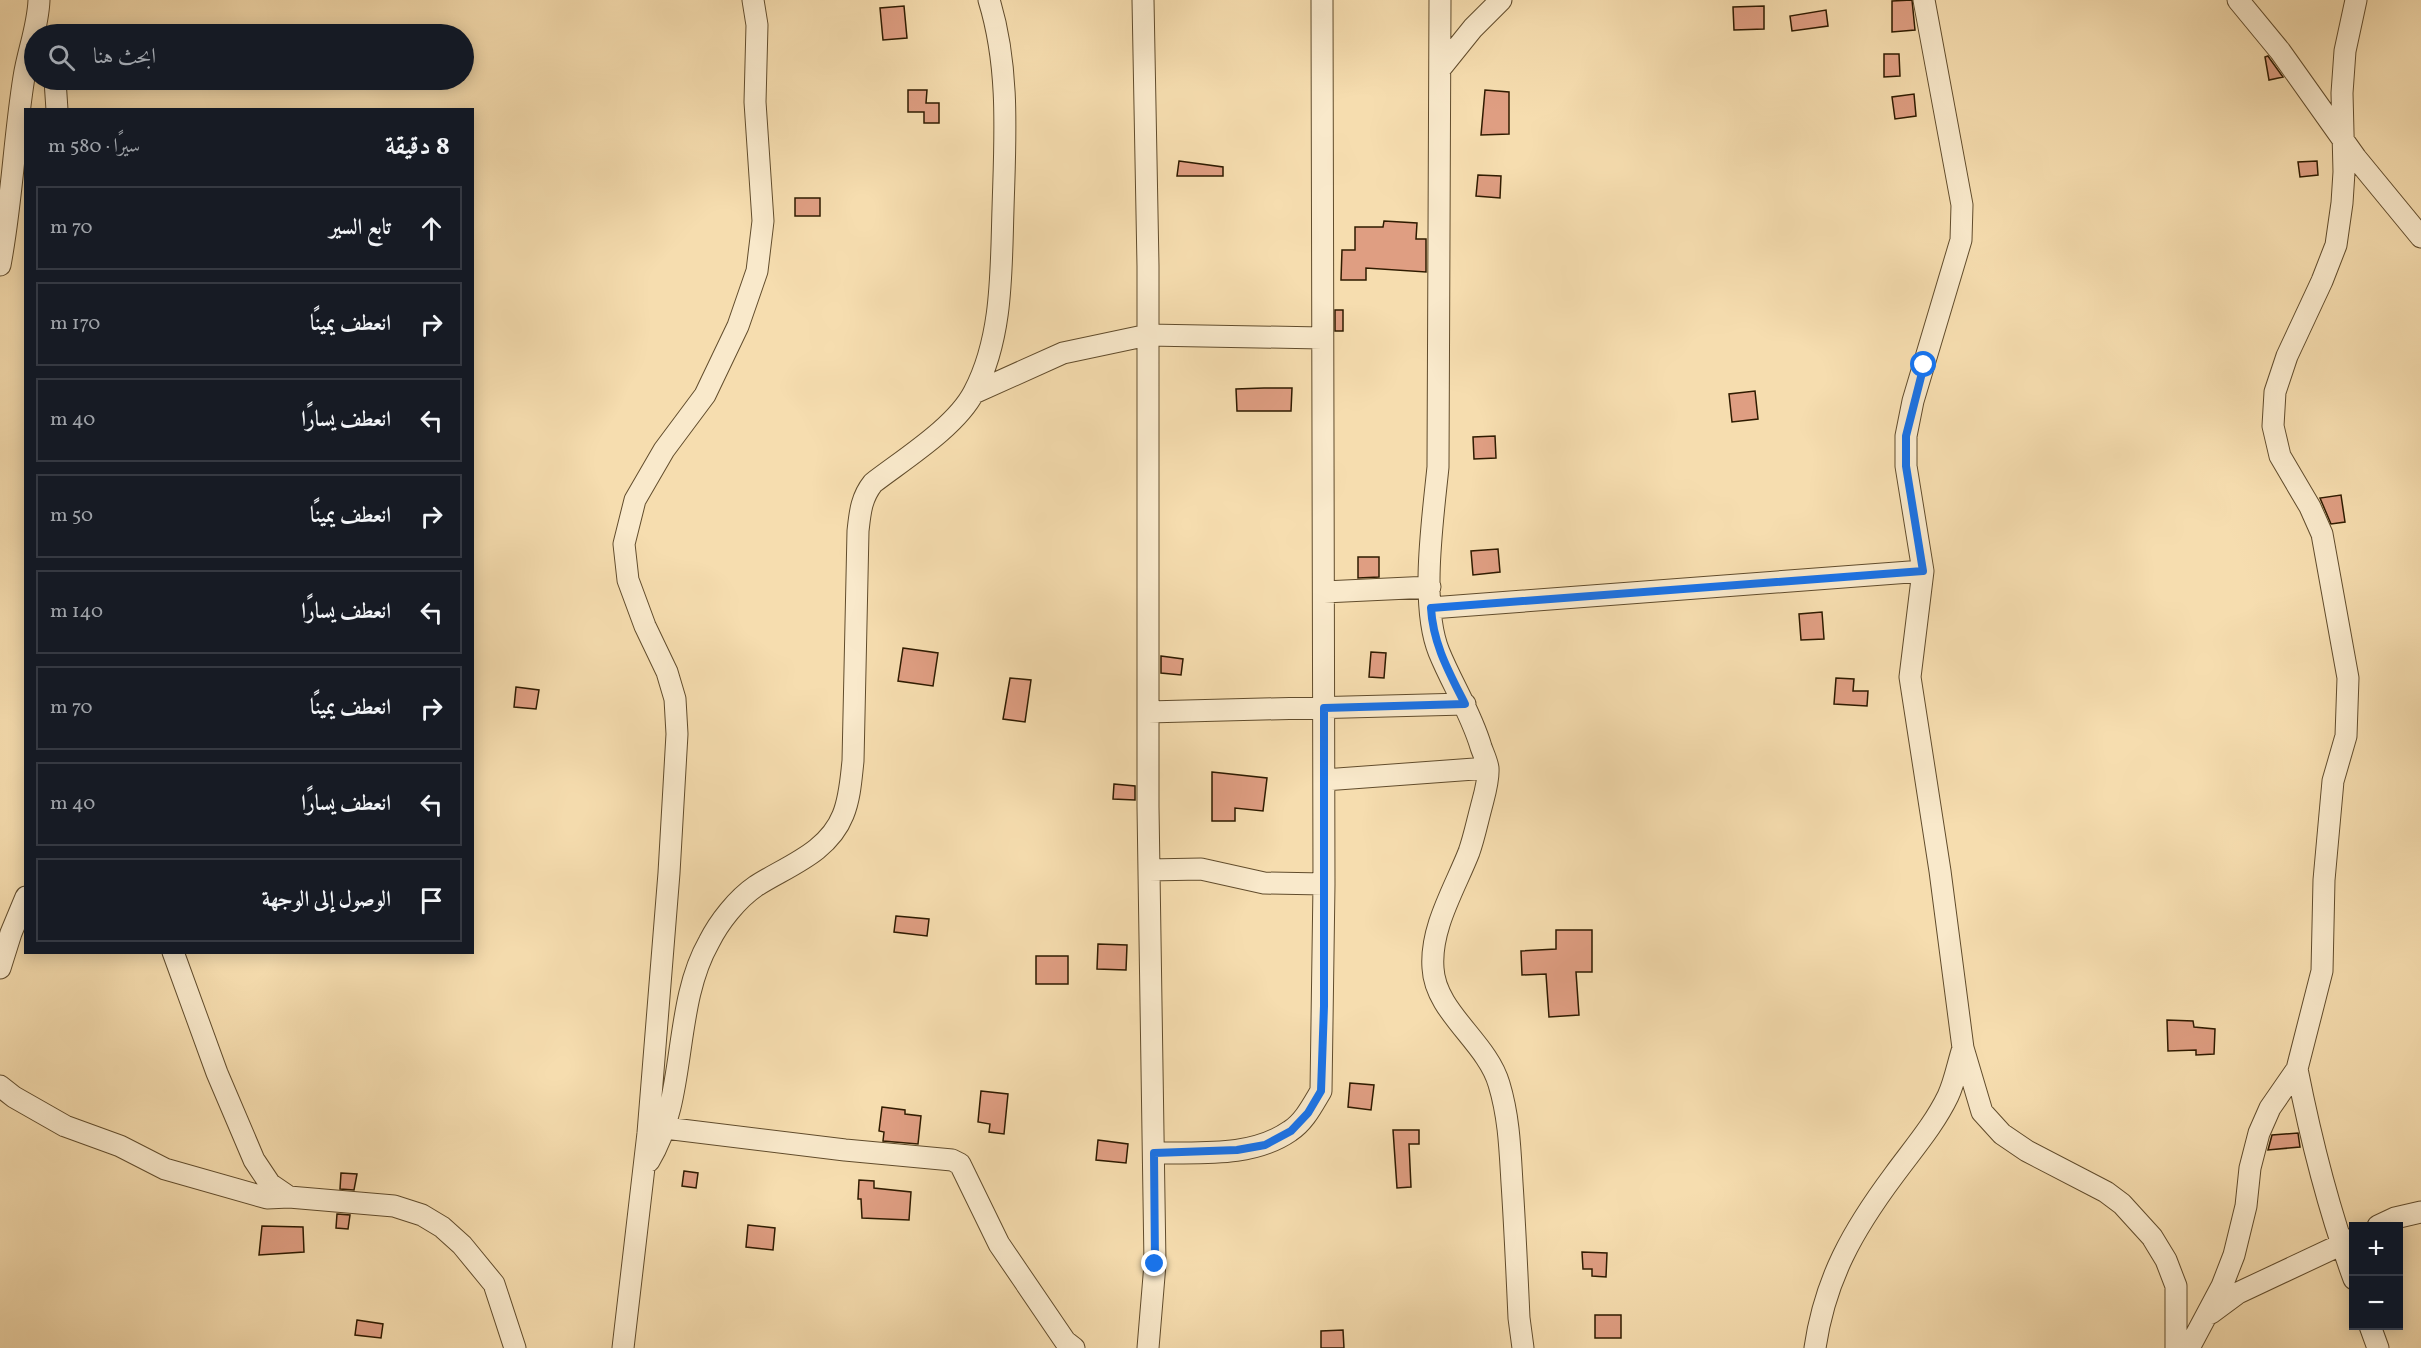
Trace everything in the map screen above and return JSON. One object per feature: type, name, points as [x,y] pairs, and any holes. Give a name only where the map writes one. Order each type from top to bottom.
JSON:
[{"type":"street","points":[[623,1348],[643,1172],[668,885],[677,734],[675,699],[667,672],[645,626],[628,580],[624,544],[635,500],[664,450],[705,394],[738,326],[757,272],[763,221],[755,102],[757,26],[753,0]]},
{"type":"street","points":[[643,1172],[665,1128],[694,980],[708,943],[728,913],[753,888],[813,853],[829,837],[843,817],[850,790],[853,762],[858,531],[861,505],[866,492],[873,483],[960,414],[974,393],[994,338],[1002,255],[1005,110],[1003,64],[989,0]]},
{"type":"street","points":[[1143,0],[1148,334],[1149,870],[1155,1264],[1148,1348]]},
{"type":"street","points":[[1154,1153],[1237,1150],[1265,1145],[1291,1131],[1308,1113],[1321,1091],[1324,884],[1322,0]]},
{"type":"street","points":[[1440,0],[1438,467],[1432,532],[1430,598],[1432,630],[1439,651],[1478,734],[1488,768],[1485,791],[1470,849],[1441,919],[1435,944],[1433,968],[1436,986],[1445,1003],[1489,1061],[1499,1083],[1508,1125],[1519,1318],[1523,1348]]},
{"type":"street","points":[[1440,69],[1473,28],[1501,0]]},
{"type":"street","points":[[1923,0],[1962,205],[1961,240],[1913,401],[1906,436],[1906,466],[1923,571],[1910,677],[1940,871],[1962,1048],[1982,1112],[2002,1134],[2027,1151],[2106,1192],[2122,1204],[2152,1237],[2166,1260],[2176,1286],[2176,1348]]},
{"type":"street","points":[[2238,0],[2280,51],[2342,140],[2421,237]]},
{"type":"street","points":[[2189,1348],[2222,1286],[2234,1255],[2246,1206],[2250,1168],[2259,1133],[2270,1108],[2297,1069],[2322,971],[2324,880],[2333,781],[2346,736],[2348,678],[2322,534],[2310,507],[2280,456],[2273,426],[2275,392],[2287,356],[2322,281],[2336,244],[2344,172],[2342,140],[2345,51],[2356,0]]},
{"type":"street","points":[[0,265],[9,217],[24,76]]},
{"type":"street","points":[[56,90],[57,108]]},
{"type":"street","points":[[974,393],[1063,353],[1148,334],[1322,338]]},
{"type":"street","points":[[1324,592],[1430,598],[1923,571]]},
{"type":"street","points":[[1148,712],[1465,704]]},
{"type":"street","points":[[1324,780],[1488,768]]},
{"type":"street","points":[[1149,870],[1201,869],[1264,883],[1324,884]]},
{"type":"street","points":[[0,968],[24,902]]},
{"type":"street","points":[[174,954],[216,1073],[254,1160],[270,1184],[289,1197]]},
{"type":"street","points":[[1815,1348],[1818,1328],[1841,1258],[1855,1230],[1932,1125],[1948,1094],[1962,1048]]},
{"type":"street","points":[[2297,1069],[2308,1125],[2347,1242],[2353,1276]]},
{"type":"street","points":[[0,1086],[65,1126],[120,1146],[165,1169],[267,1198],[289,1197],[394,1206],[422,1215],[442,1227],[462,1245],[494,1284],[515,1348]]},
{"type":"street","points":[[665,1128],[845,1150],[952,1160],[960,1164],[999,1244],[1065,1341],[1074,1348]]},
{"type":"street","points":[[2387,1222],[2421,1212]]},
{"type":"street","points":[[2203,1320],[2238,1293],[2347,1242]]},
{"type":"street","points":[[2371,1330],[2378,1348]]},
{"type":"building","points":[[1912,0],[1915,30],[1892,32],[1892,1]]},
{"type":"building","points":[[904,6],[907,38],[883,40],[880,8]]},
{"type":"building","points":[[1764,6],[1764,29],[1734,30],[1733,7]]},
{"type":"building","points":[[1826,10],[1828,26],[1792,31],[1790,16]]},
{"type":"building","points":[[1884,54],[1899,54],[1900,76],[1884,77]]},
{"type":"building","points":[[2268,56],[2283,77],[2269,80],[2265,57]]},
{"type":"building","points":[[908,90],[927,90],[926,103],[939,103],[939,123],[924,123],[924,112],[908,112]]},
{"type":"building","points":[[1485,90],[1509,92],[1509,134],[1481,135]]},
{"type":"building","points":[[1914,94],[1916,116],[1895,119],[1892,97]]},
{"type":"building","points":[[1179,161],[1223,167],[1223,176],[1177,176]]},
{"type":"building","points":[[2317,161],[2318,175],[2300,177],[2298,162]]},
{"type":"building","points":[[1478,175],[1501,176],[1500,198],[1476,196]]},
{"type":"building","points":[[795,198],[820,198],[820,216],[795,216]]},
{"type":"building","points":[[1384,221],[1417,223],[1416,239],[1426,239],[1426,272],[1366,268],[1366,280],[1341,280],[1342,250],[1355,250],[1355,227],[1383,227]]},
{"type":"building","points":[[1335,310],[1343,310],[1343,331],[1335,331]]},
{"type":"building","points":[[1292,388],[1291,411],[1237,411],[1236,389]]},
{"type":"building","points":[[1755,391],[1758,419],[1732,422],[1729,394]]},
{"type":"building","points":[[1495,436],[1496,458],[1474,459],[1473,437]]},
{"type":"building","points":[[2341,495],[2345,522],[2331,524],[2320,498]]},
{"type":"building","points":[[1498,549],[1500,572],[1473,575],[1471,551]]},
{"type":"building","points":[[1358,557],[1379,557],[1379,577],[1358,578]]},
{"type":"building","points":[[1822,612],[1824,639],[1801,640],[1799,614]]},
{"type":"building","points":[[903,648],[938,653],[933,686],[898,681]]},
{"type":"building","points":[[1371,652],[1386,653],[1384,678],[1369,677]]},
{"type":"building","points":[[1161,656],[1183,659],[1181,675],[1161,673]]},
{"type":"building","points":[[1010,678],[1031,680],[1025,722],[1003,719]]},
{"type":"building","points":[[1836,678],[1854,679],[1853,691],[1868,691],[1867,706],[1834,704]]},
{"type":"building","points":[[516,687],[539,690],[536,709],[514,707]]},
{"type":"building","points":[[1212,772],[1267,778],[1263,811],[1235,808],[1235,821],[1212,821]]},
{"type":"building","points":[[1114,784],[1135,786],[1135,800],[1113,799]]},
{"type":"building","points":[[896,916],[929,919],[927,936],[894,932]]},
{"type":"building","points":[[1556,930],[1592,930],[1592,972],[1576,972],[1579,1015],[1549,1017],[1546,974],[1522,975],[1521,951],[1556,949]]},
{"type":"building","points":[[1098,944],[1127,945],[1126,970],[1097,969]]},
{"type":"building","points":[[1036,956],[1068,956],[1068,984],[1036,984]]},
{"type":"building","points":[[2167,1020],[2193,1021],[2194,1027],[2215,1029],[2214,1054],[2196,1055],[2196,1050],[2168,1051]]},
{"type":"building","points":[[1350,1083],[1374,1085],[1371,1110],[1348,1107]]},
{"type":"building","points":[[981,1091],[1008,1094],[1004,1134],[989,1132],[990,1124],[978,1122]]},
{"type":"building","points":[[882,1107],[905,1110],[905,1114],[921,1116],[918,1144],[883,1141],[884,1132],[879,1131]]},
{"type":"building","points":[[1393,1130],[1419,1130],[1419,1144],[1409,1144],[1411,1187],[1397,1188]]},
{"type":"building","points":[[2298,1133],[2300,1147],[2268,1150],[2272,1135]]},
{"type":"building","points":[[1098,1140],[1128,1144],[1126,1163],[1096,1160]]},
{"type":"building","points":[[684,1171],[698,1173],[696,1188],[682,1186]]},
{"type":"building","points":[[341,1173],[357,1174],[354,1190],[340,1189]]},
{"type":"building","points":[[859,1180],[874,1181],[874,1188],[911,1192],[909,1220],[862,1218],[861,1199],[858,1199]]},
{"type":"building","points":[[337,1214],[350,1215],[348,1229],[336,1228]]},
{"type":"building","points":[[748,1225],[775,1228],[773,1250],[746,1247]]},
{"type":"building","points":[[262,1226],[303,1227],[304,1252],[259,1255]]},
{"type":"building","points":[[1582,1252],[1607,1253],[1606,1277],[1592,1276],[1592,1269],[1583,1269]]},
{"type":"building","points":[[1595,1315],[1621,1315],[1621,1338],[1595,1338]]},
{"type":"building","points":[[357,1320],[383,1324],[381,1338],[355,1335]]},
{"type":"building","points":[[1343,1330],[1344,1348],[1321,1348],[1321,1331]]},
{"type":"route","points":[[1155,1264],[1154,1153],[1237,1150],[1265,1145],[1291,1131],[1308,1113],[1321,1091],[1324,1006],[1324,708],[1465,704],[1439,651],[1432,630],[1431,608],[1923,571],[1906,466],[1906,436],[1913,401],[1924,365]]}]
